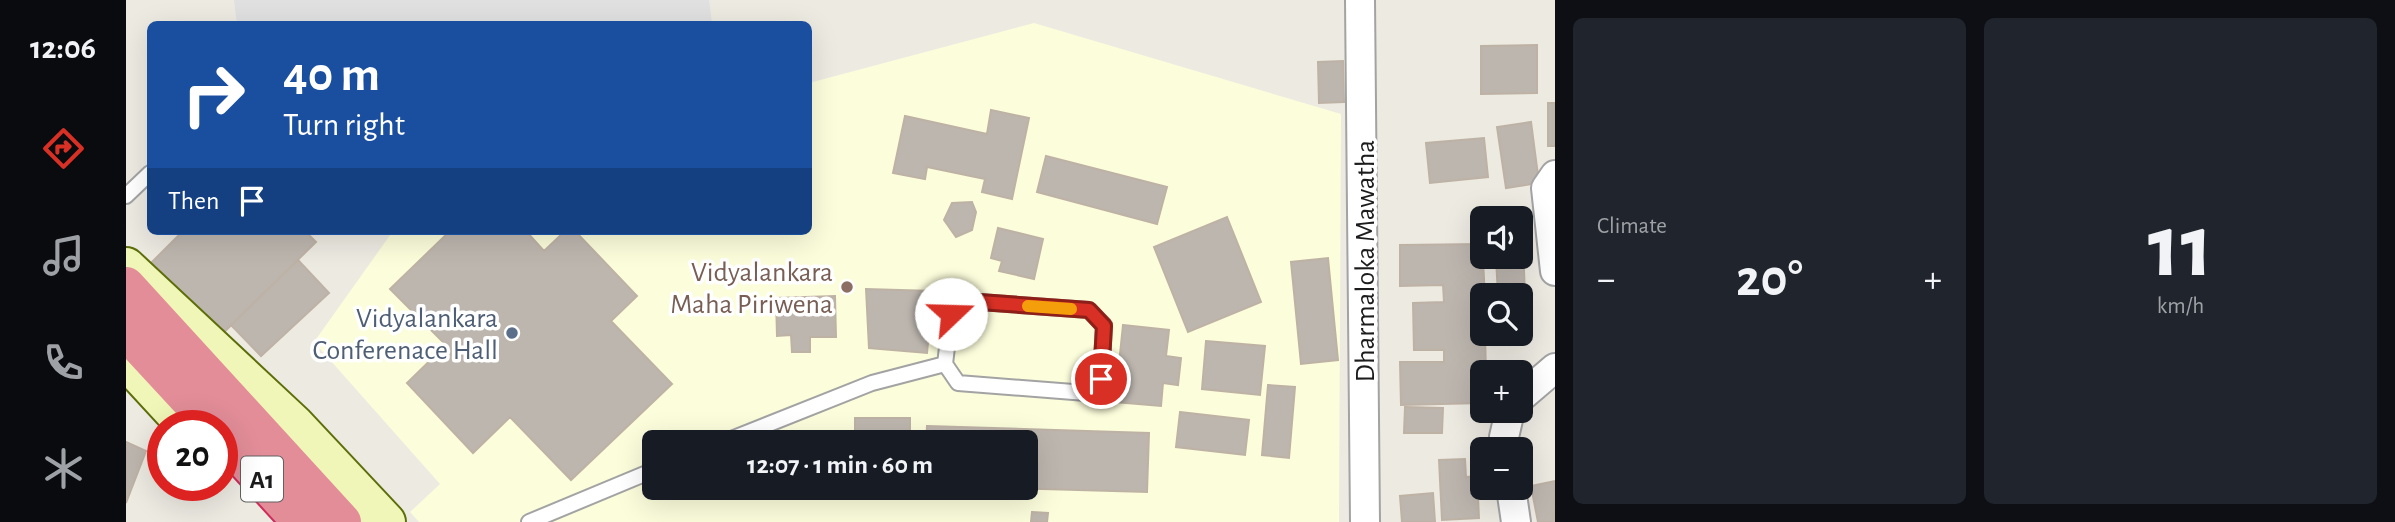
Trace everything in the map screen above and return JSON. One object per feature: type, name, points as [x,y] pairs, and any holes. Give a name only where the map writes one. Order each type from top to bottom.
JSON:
[{"type":"highway","name":"A1","points":[[126,286],[138,354],[197,410]]},
{"type":"highway","name":"A1","points":[[138,354],[342,522]]},
{"type":"highway","name":"A1","points":[[238,452],[302,522]]},
{"type":"street","name":"Dharmaloka Mawatha","points":[[1360,0],[1365,522]]},
{"type":"street","points":[[1555,175],[1546,188],[1552,222],[1555,271]]},
{"type":"street","points":[[126,267],[295,425],[386,522]]},
{"type":"street","points":[[138,354],[176,410]]},
{"type":"street","points":[[1533,387],[1555,368]]},
{"type":"street","points":[[238,480],[277,522]]},
{"type":"street","points":[[1513,500],[1516,522]]},
{"type":"lane","points":[[126,196],[147,176]]},
{"type":"lane","points":[[966,301],[1089,310],[1104,326],[1101,379],[1086,393],[958,383],[945,364],[951,314],[966,301]]},
{"type":"lane","points":[[754,430],[872,383],[945,364]]},
{"type":"lane","points":[[529,522],[642,475]]},
{"type":"shaded area","points":[[234,0],[709,0],[712,21],[237,21]]},
{"type":"shaded area","name":"Vidyalankara Maha Piriwena","points":[[1034,23],[1341,114],[1339,522],[419,522],[410,512],[440,484],[314,342],[390,235],[812,235],[812,82]]},
{"type":"building","points":[[1537,45],[1537,93],[1481,94],[1481,46]]},
{"type":"building","points":[[1343,61],[1344,102],[1319,103],[1318,62]]},
{"type":"building","points":[[1548,103],[1555,103],[1555,146],[1548,146]]},
{"type":"building","points":[[991,110],[1029,118],[1012,199],[982,192],[985,179],[927,167],[925,179],[893,173],[905,116],[987,134]]},
{"type":"building","points":[[1531,122],[1539,183],[1506,188],[1497,127]]},
{"type":"building","points":[[1484,138],[1488,177],[1430,183],[1426,143]]},
{"type":"building","points":[[1046,156],[1167,187],[1157,224],[1037,192]]},
{"type":"building","points":[[972,202],[976,212],[972,230],[956,237],[944,220],[952,203]]},
{"type":"building","points":[[1227,217],[1261,302],[1188,332],[1154,247]]},
{"type":"building","points":[[998,228],[1043,239],[1034,279],[999,271],[1002,261],[991,258]]},
{"type":"building","points":[[179,235],[309,235],[316,242],[215,341],[145,269]]},
{"type":"building","points":[[446,235],[530,235],[544,251],[561,235],[579,235],[637,296],[611,321],[672,384],[571,480],[510,417],[473,453],[407,383],[446,345],[390,289]]},
{"type":"building","points":[[1470,244],[1470,269],[1483,269],[1484,283],[1470,283],[1470,346],[1485,346],[1486,360],[1470,360],[1470,403],[1401,405],[1400,362],[1444,362],[1444,350],[1414,350],[1413,303],[1444,302],[1443,285],[1400,286],[1400,245]]},
{"type":"building","points":[[1328,258],[1338,360],[1301,364],[1291,262]]},
{"type":"building","points":[[298,260],[329,293],[261,356],[231,325]]},
{"type":"building","points":[[1497,269],[1524,269],[1524,283],[1497,283]]},
{"type":"building","points":[[866,289],[933,291],[927,353],[869,348]]},
{"type":"building","points":[[835,296],[836,337],[810,337],[810,352],[792,352],[791,335],[777,336],[776,298]]},
{"type":"building","points":[[1123,325],[1169,330],[1166,356],[1181,358],[1178,385],[1163,383],[1161,406],[1115,402]]},
{"type":"building","points":[[1206,341],[1265,346],[1260,395],[1202,389]]},
{"type":"building","points":[[1268,385],[1295,387],[1289,458],[1262,455]]},
{"type":"building","points":[[1405,407],[1443,408],[1442,433],[1404,433]]},
{"type":"building","points":[[1180,412],[1249,420],[1245,455],[1176,447]]},
{"type":"building","points":[[855,418],[910,418],[910,430],[855,430]]},
{"type":"building","points":[[927,426],[1149,433],[1147,492],[1038,489],[1038,430],[927,430]]},
{"type":"building","points":[[126,442],[146,451],[126,503]]},
{"type":"building","points":[[1465,459],[1466,477],[1470,477],[1470,500],[1478,500],[1479,518],[1442,520],[1439,460]]},
{"type":"building","points":[[1555,481],[1555,522],[1538,522],[1533,486]]},
{"type":"building","points":[[1433,493],[1435,522],[1402,522],[1400,496]]},
{"type":"building","points":[[1032,512],[1048,513],[1047,522],[1031,522]]},
{"type":"slow traffic","points":[[1028,306],[1071,309]]},
{"type":"place","name":"Vidyalankara Maha Piriwena","points":[[847,287]]},
{"type":"place","name":"Vidyalankara Conferenace Hall","points":[[512,333]]},
{"type":"route","points":[[951,314],[966,301],[1089,310],[1104,326],[1101,379]]}]
